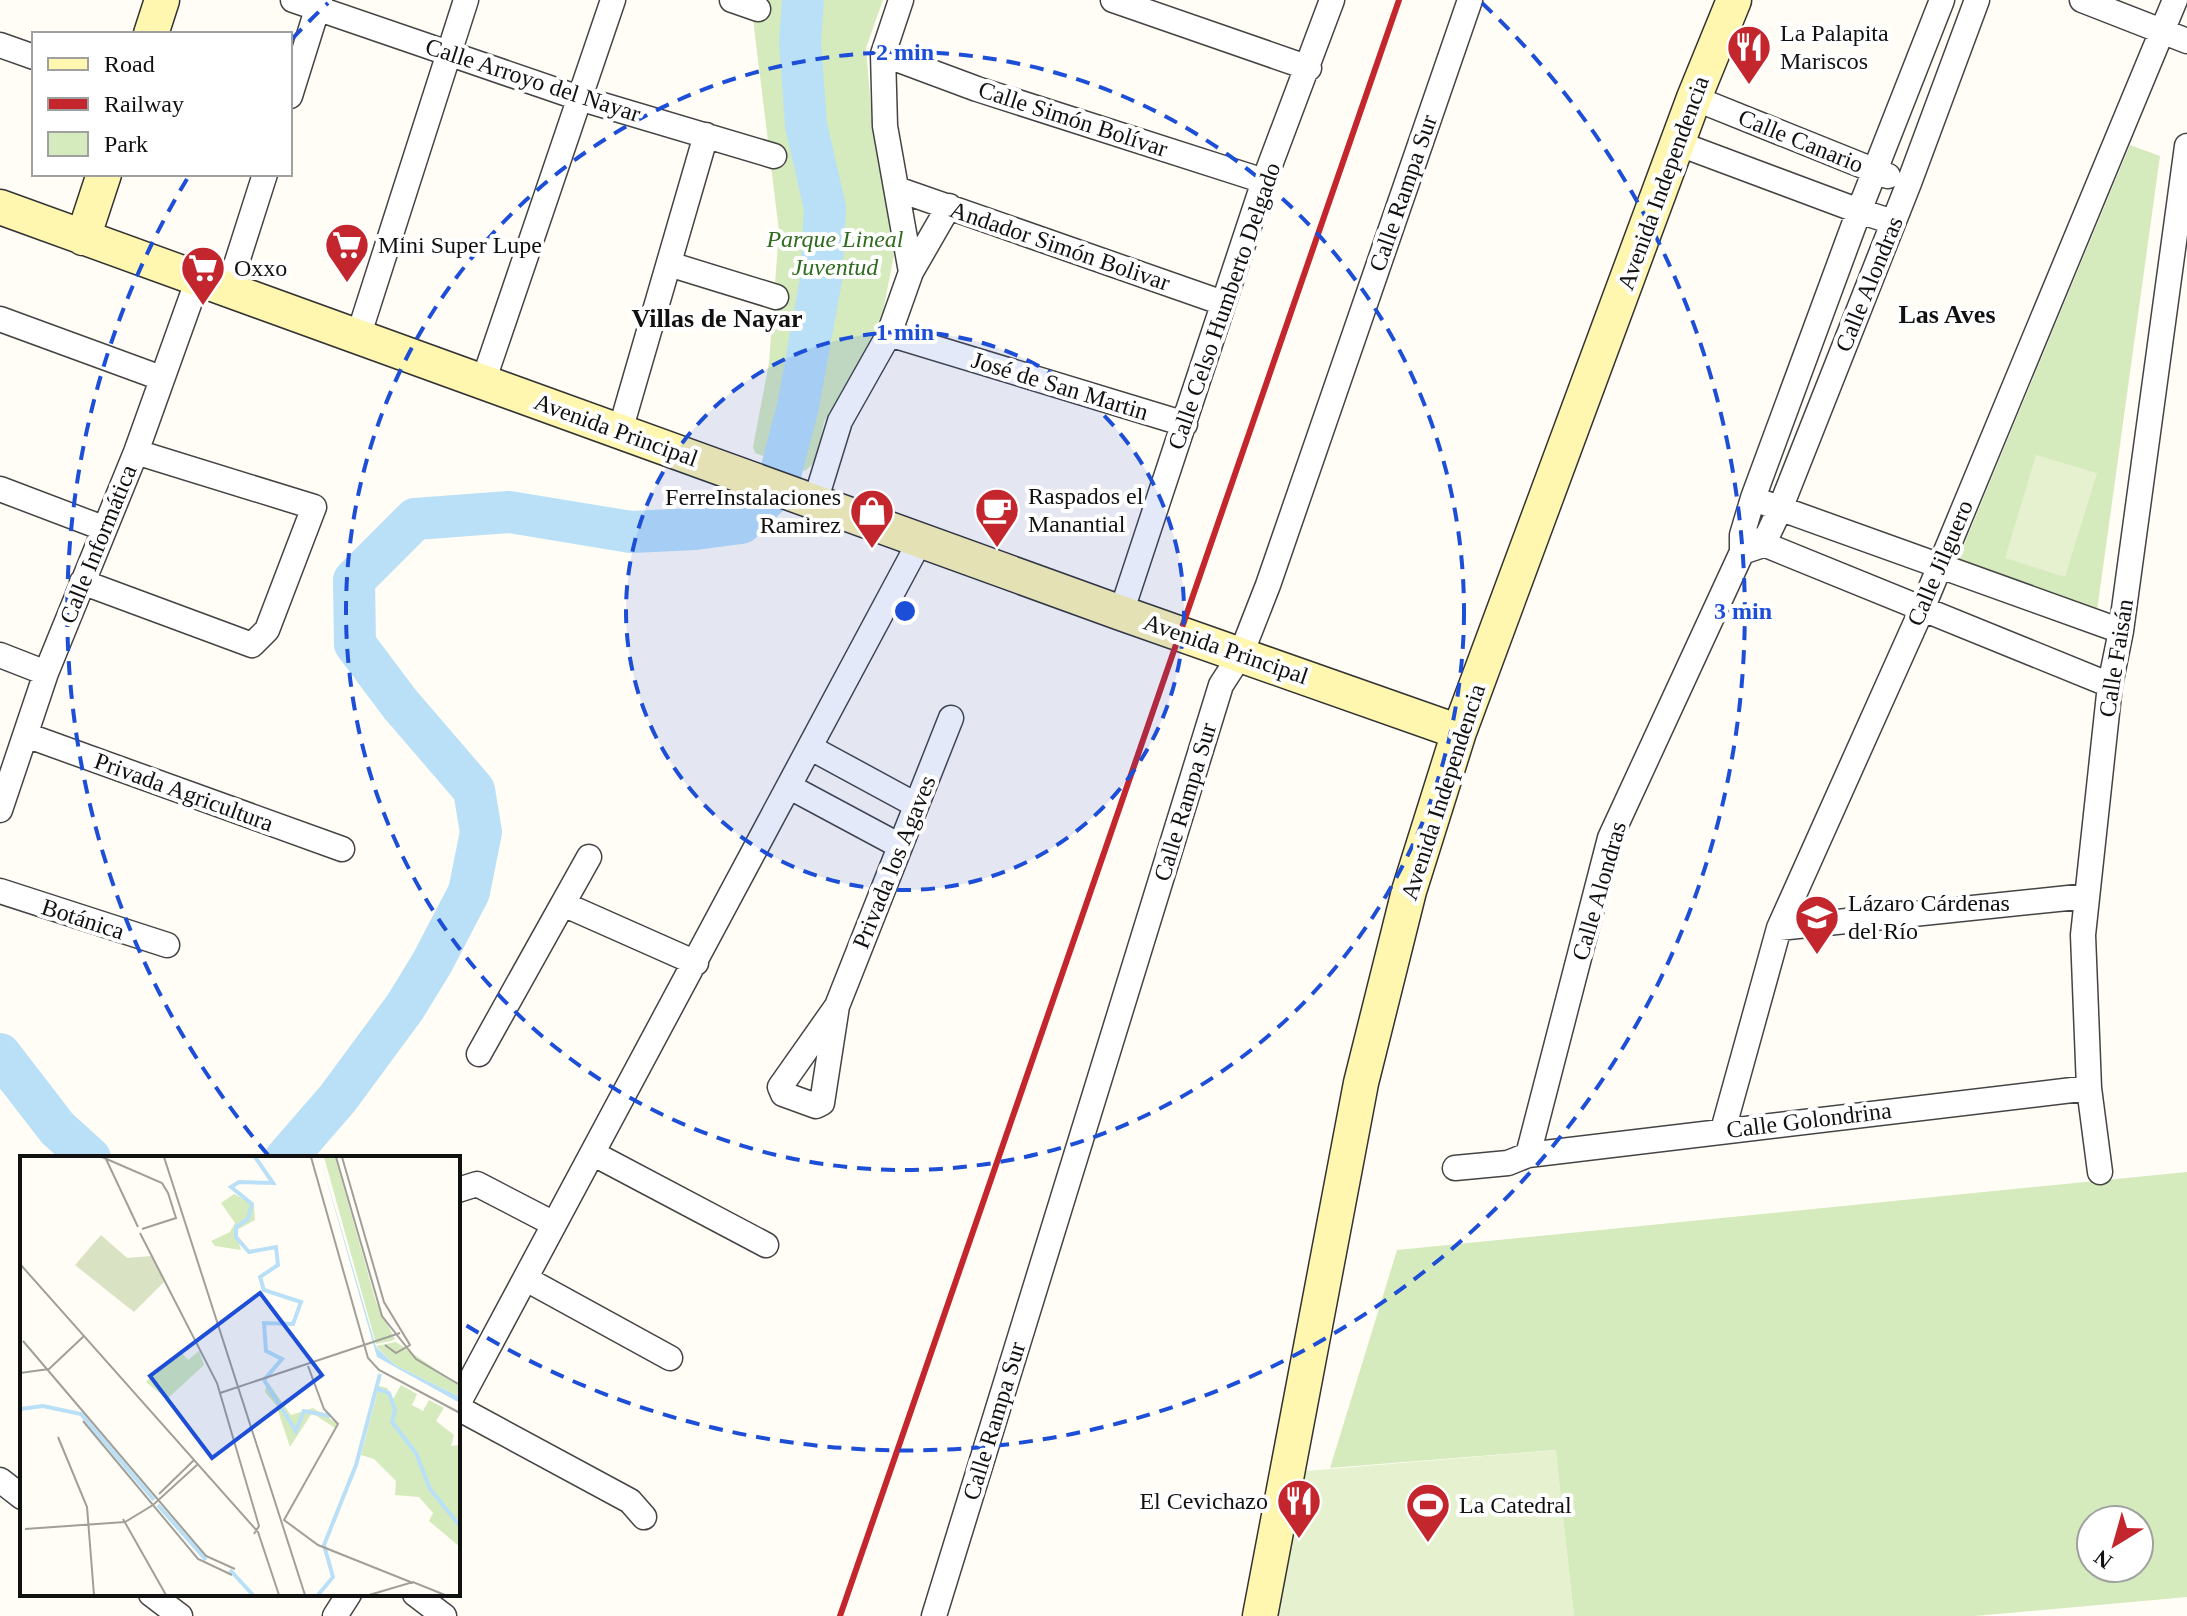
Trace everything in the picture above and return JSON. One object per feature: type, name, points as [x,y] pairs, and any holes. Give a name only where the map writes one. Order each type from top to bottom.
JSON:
[{"type":"main road","points":[[152,32],[162,0]]},
{"type":"main road","name":"Avenida Independencia","points":[[1260,1616],[1361,1083],[1409,891],[1459,732],[1677,143],[1734,0]]},
{"type":"main road","points":[[83,238],[103,176]]},
{"type":"main road","name":"Avenida Principal","points":[[0,207],[1121,613],[1459,732]]},
{"type":"street","name":"Calle Arroyo del Nayar","points":[[293,0],[319,4],[579,98],[774,156]]},
{"type":"street","points":[[358,337],[466,0]]},
{"type":"street","points":[[483,382],[613,0]]},
{"type":"street","points":[[732,0],[758,9]]},
{"type":"street","points":[[901,0],[883,54],[885,126],[911,272]]},
{"type":"street","points":[[1113,0],[1309,68]]},
{"type":"street","name":"Calle Celso Humberto Delgado","points":[[1121,613],[1264,181],[1332,0]]},
{"type":"street","name":"Calle Rampa Sur","points":[[934,1616],[1221,685],[1241,654],[1268,585],[1470,0]]},
{"type":"street","name":"Calle Alondras","points":[[1749,544],[1753,498],[1859,211],[1942,0]]},
{"type":"street","name":"Calle Alondras","points":[[1528,1155],[1610,838],[1749,544],[1780,509],[1909,183],[1977,0]]},
{"type":"street","points":[[2082,0],[2187,41]]},
{"type":"street","name":"Calle Jilguero","points":[[1723,1130],[1779,928],[1922,609],[2159,32],[2175,0]]},
{"type":"street","points":[[292,90],[319,4]]},
{"type":"street","points":[[0,45],[32,56]]},
{"type":"street","name":"Calle Simón Bolívar","points":[[883,54],[977,89],[1264,181]]},
{"type":"street","name":"Calle Canario","points":[[1694,98],[1909,183]]},
{"type":"street","points":[[620,431],[706,135]]},
{"type":"street","name":"Calle Canario","points":[[1677,143],[1893,222]]},
{"type":"street","name":"Calle Faisán","points":[[2100,1172],[2089,1088],[2083,935],[2110,685],[2121,631],[2187,146]]},
{"type":"street","name":"Calle Informática","points":[[0,810],[46,673],[136,452],[161,378],[213,285],[264,176]]},
{"type":"street","name":"Andador Simón Bolivar","points":[[897,189],[1223,303]]},
{"type":"street","points":[[809,500],[840,421],[889,334],[911,272],[949,206]]},
{"type":"street","points":[[669,264],[776,297]]},
{"type":"street","points":[[0,319],[161,378]]},
{"type":"street","name":"José de San Martin","points":[[889,334],[1185,424]]},
{"type":"street","points":[[82,582],[252,645],[267,630],[314,507],[136,452]]},
{"type":"street","points":[[0,489],[103,528]]},
{"type":"street","points":[[1753,498],[2121,631]]},
{"type":"street","points":[[460,1402],[921,539]]},
{"type":"street","points":[[1749,544],[2110,685]]},
{"type":"street","points":[[0,655],[46,673]]},
{"type":"street","name":"Privada los Agaves","points":[[837,1006],[951,718]]},
{"type":"street","name":"Privada Agricultura","points":[[26,735],[342,849]]},
{"type":"street","points":[[811,748],[916,805]]},
{"type":"street","points":[[790,787],[900,846]]},
{"type":"street","points":[[479,1054],[589,857]]},
{"type":"street","name":"Botánica","points":[[0,891],[167,945]]},
{"type":"street","points":[[1779,928],[2087,896]]},
{"type":"street","points":[[563,904],[696,963]]},
{"type":"street","name":"Calle Golondrina","points":[[1455,1168],[1508,1163],[1528,1155],[1723,1130],[2089,1088]]},
{"type":"street","points":[[594,1154],[766,1245]]},
{"type":"street","points":[[460,1189],[477,1184],[554,1224]]},
{"type":"street","points":[[526,1279],[670,1358]]},
{"type":"street","points":[[460,1407],[630,1501],[644,1517]]},
{"type":"street","points":[[0,1480],[20,1495]]},
{"type":"street","points":[[154,1596],[180,1616]]},
{"type":"street","points":[[335,1616],[348,1596]]},
{"type":"street","points":[[418,1596],[444,1616]]},
{"type":"green space","name":"Parque Lineal Juventud","points":[[757,0],[883,0],[866,48],[872,121],[886,183],[894,255],[883,311],[867,349],[824,422],[817,460],[805,471],[755,453],[753,447],[769,363],[779,231],[753,19]]},
{"type":"green space","points":[[2130,145],[2160,156],[2097,611],[1958,559]]},
{"type":"green space","points":[[2036,455],[2097,473],[2065,577],[2005,558]]},
{"type":"green space","points":[[2187,1172],[2187,1597],[1975,1616],[1574,1616],[1555,1450],[1330,1468],[1397,1250]]},
{"type":"green space","name":"La Catedral","points":[[1556,1450],[1574,1616],[1276,1616],[1306,1471]]},
{"type":"waterway","points":[[288,1156],[338,1098],[405,1007],[432,963],[469,892],[481,832],[474,790],[400,704],[355,644],[354,580],[415,519],[509,512],[631,532],[695,529],[741,523],[777,487],[798,406],[821,280],[825,208],[806,125],[800,41],[803,0]]},
{"type":"waterway","points":[[0,1054],[57,1128],[88,1156]]},
{"type":"railway","points":[[840,1616],[1399,0]]},
{"type":"place","name":"La Palapita Mariscos","points":[[1749,86]]},
{"type":"place","name":"Mini Super Lupe","points":[[347,284]]},
{"type":"place","name":"Oxxo","points":[[203,307]]},
{"type":"place","name":"Raspados el Manantial","points":[[997,549]]},
{"type":"place","name":"FerreInstalaciones Ramirez","points":[[872,550]]},
{"type":"place","name":"Lázaro Cárdenas del Río","points":[[1817,956]]},
{"type":"place","name":"El Cevichazo","points":[[1299,1540]]},
{"type":"place","name":"La Catedral","points":[[1428,1544]]},
{"type":"district","name":"Las Aves","points":[[1947,314]]},
{"type":"district","name":"Villas de Nayar","points":[[717,318]]}]
